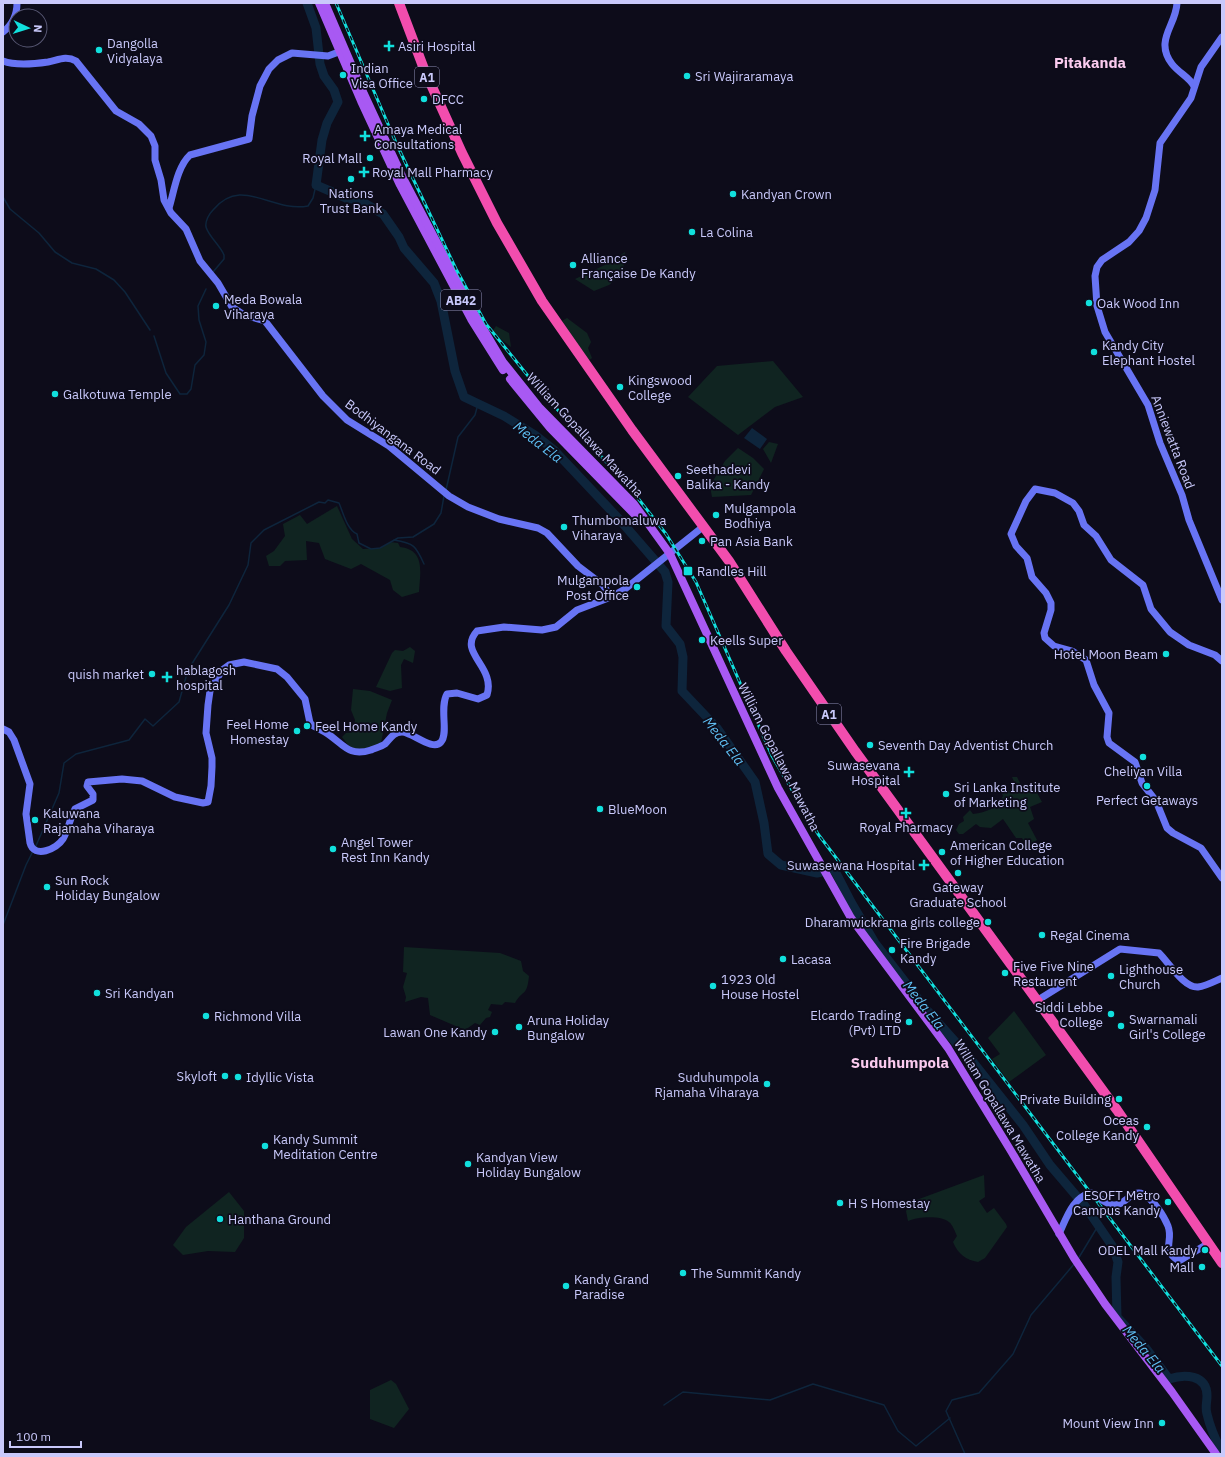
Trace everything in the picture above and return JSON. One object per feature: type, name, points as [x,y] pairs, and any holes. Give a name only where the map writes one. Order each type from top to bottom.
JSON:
[{"type":"highway","name":"A1","points":[[399,3],[439,103],[477,183],[518,262],[542,301],[632,430],[729,561],[786,651],[855,751],[1117,1110],[1222,1263]]},
{"type":"main road","name":"William Gopallawa Mawatha","points":[[319,3],[342,51],[400,184],[494,358],[523,397],[550,428],[624,502],[683,579],[760,751],[788,806],[862,934],[948,1048],[1008,1145],[1059,1234],[1088,1279],[1216,1454]]},
{"type":"main road","name":"William Gopallawa Mawatha","points":[[325,3],[342,51]]},
{"type":"street","points":[[3,32],[11,24],[17,11],[17,3]]},
{"type":"street","points":[[1177,3],[1177,12],[1168,28],[1165,39],[1166,49],[1173,64],[1190,79],[1194,86]]},
{"type":"street","name":"Anniewatta Road","points":[[1222,37],[1201,67],[1191,98],[1160,143],[1155,190],[1146,218],[1139,231],[1129,242],[1102,260],[1097,268],[1095,276],[1095,295],[1106,332],[1148,405],[1160,444],[1182,495],[1189,520],[1222,600]]},
{"type":"street","points":[[169,208],[181,170],[190,155],[249,139],[252,116],[260,86],[269,69],[278,60],[292,53],[328,56],[342,51]]},
{"type":"street","name":"Bodhiyangana Road","points":[[3,61],[14,63],[36,63],[64,57],[76,61],[116,111],[139,124],[151,136],[155,146],[155,160],[161,180],[164,200],[171,213],[186,229],[200,261],[218,283],[232,307],[244,315],[265,321],[323,396],[347,420],[389,446],[449,496],[468,507],[499,518],[538,528],[547,533],[578,566],[603,585],[611,597]]},
{"type":"street","points":[[1222,660],[1215,655],[1189,645],[1170,632],[1151,609],[1143,585],[1111,560],[1096,536],[1084,525],[1079,511],[1073,503],[1055,493],[1035,489],[1026,501],[1011,534],[1016,546],[1027,558],[1032,577],[1046,593],[1051,603],[1051,610],[1044,633],[1045,638],[1054,646],[1072,652],[1086,660],[1094,685],[1102,696],[1109,713],[1107,738],[1109,743],[1135,762],[1142,783],[1156,801],[1167,828],[1173,834],[1201,848],[1222,878]]},
{"type":"street","points":[[3,728],[9,732],[14,740],[30,784],[26,814],[33,849],[41,852],[50,850],[63,840],[75,809],[93,800],[93,794],[87,786],[88,782],[122,779],[142,781],[174,797],[202,803],[208,802],[212,773],[212,758],[206,733],[210,691],[222,670],[235,663],[244,662],[278,669],[284,673],[305,699],[310,723],[330,735],[349,751],[356,753],[377,748],[396,733],[402,732],[430,744],[442,742],[444,735],[442,706],[447,694],[457,693],[478,699],[484,698],[489,689],[488,675],[473,653],[471,644],[472,636],[477,631],[504,627],[542,630],[556,627],[577,610],[611,597],[625,589],[704,526]]},
{"type":"street","points":[[1038,1000],[1120,949],[1160,953],[1182,980],[1190,986],[1202,986],[1222,978]]},
{"type":"street","points":[[1059,1234],[1076,1201],[1083,1195],[1091,1193],[1111,1205],[1116,1205],[1135,1193],[1143,1194],[1154,1203],[1168,1226],[1169,1254],[1179,1261],[1209,1243]]},
{"type":"green space","points":[[625,252],[623,273],[609,285],[594,291],[575,279],[609,263]]},
{"type":"green space","points":[[567,318],[587,333],[591,342],[588,348],[592,358],[588,361],[562,321]]},
{"type":"green space","points":[[496,326],[509,333],[511,347],[492,332]]},
{"type":"green space","points":[[773,361],[803,397],[775,407],[738,435],[688,397],[717,366]]},
{"type":"green space","points":[[769,442],[778,444],[771,463],[763,449]]},
{"type":"green space","points":[[738,448],[753,458],[764,469],[751,495],[712,497],[710,486],[725,461]]},
{"type":"green space","points":[[337,506],[352,539],[363,549],[380,548],[390,542],[398,543],[400,547],[408,549],[414,553],[420,564],[419,592],[402,597],[393,590],[390,580],[361,564],[351,569],[325,559],[319,543],[306,541],[307,560],[285,561],[280,566],[269,566],[266,556],[274,551],[285,536],[283,524],[300,515],[307,524]]},
{"type":"green space","points":[[410,647],[415,651],[413,663],[404,659],[401,665],[402,688],[390,691],[376,687],[392,653],[395,650],[403,651]]},
{"type":"green space","points":[[353,689],[370,691],[392,700],[387,713],[381,743],[362,751],[352,750],[342,737],[346,733],[353,732],[355,720],[351,710]]},
{"type":"green space","points":[[1012,777],[1017,777],[1022,787],[1029,789],[1031,786],[1040,787],[1036,791],[1042,802],[1030,807],[1034,819],[1028,823],[1037,840],[1028,847],[1022,838],[1016,838],[1003,819],[991,828],[980,827],[976,824],[963,834],[959,834],[956,830],[959,824],[964,821],[963,817],[970,810],[973,814],[991,809],[1003,796],[1001,790],[1005,787],[1008,791],[1016,786]]},
{"type":"green space","points":[[404,947],[500,953],[521,961],[523,971],[529,976],[526,990],[515,1003],[505,1002],[502,1005],[491,1004],[488,1010],[492,1012],[490,1017],[486,1018],[480,1025],[475,1023],[465,1030],[430,1015],[428,998],[421,997],[405,1002],[406,997],[403,987],[407,973],[403,972]]},
{"type":"green space","points":[[1014,1011],[1046,1055],[1009,1082],[992,1059],[1000,1054],[988,1038]]},
{"type":"green space","points":[[984,1175],[985,1197],[979,1201],[987,1213],[994,1208],[1007,1227],[985,1258],[978,1262],[966,1258],[960,1253],[953,1242],[957,1236],[955,1231],[950,1223],[945,1220],[929,1217],[917,1218],[908,1221],[906,1211],[911,1202]]},
{"type":"green space","name":"Hanthana Ground","points":[[229,1192],[244,1211],[244,1238],[235,1252],[208,1251],[183,1255],[173,1245],[186,1227]]},
{"type":"green space","points":[[391,1380],[396,1384],[409,1409],[394,1428],[370,1419],[370,1390]]},
{"type":"water","points":[[752,428],[767,439],[760,449],[744,438]]},
{"type":"waterway","name":"Meda Ela","points":[[307,3],[316,28],[320,64],[324,76],[334,90],[338,102],[327,123],[322,140],[316,185],[346,198],[359,200],[383,214],[399,237],[404,248],[434,283],[441,301],[455,371],[464,397],[504,416],[535,435],[554,450],[619,519],[665,572],[668,582],[666,626],[680,644],[683,657],[682,691],[717,728],[755,782],[764,823],[768,854],[781,865],[817,873],[834,869],[875,943],[926,1009],[969,1057],[1023,1125],[1050,1165],[1085,1206],[1113,1247],[1118,1262],[1116,1277],[1117,1317],[1145,1347],[1169,1379],[1188,1376],[1194,1377],[1203,1383],[1207,1396],[1206,1410],[1208,1419],[1213,1434],[1222,1452]]},
{"type":"waterway","points":[[213,272],[224,259],[224,255],[207,231],[206,222],[212,212],[224,200],[235,196],[246,195],[282,205],[294,207],[308,206],[313,198],[316,185]]},
{"type":"waterway","points":[[3,197],[10,209],[39,233],[55,252],[72,263],[96,269],[114,280],[125,292],[150,330]]},
{"type":"waterway","points":[[154,336],[166,373],[180,394],[187,394],[191,389],[195,365],[204,355],[206,342],[199,320],[198,306],[206,289]]},
{"type":"waterway","points":[[446,490],[458,437],[475,415],[478,404]]},
{"type":"waterway","points":[[35,848],[59,793],[64,763],[76,754],[129,740],[145,719],[153,726],[179,702],[188,670],[229,605],[248,565],[251,543],[264,530],[319,502],[325,503],[328,500],[339,503],[348,525],[357,534],[359,543],[371,549],[380,548],[398,538],[413,537],[434,524],[441,513],[444,496]]},
{"type":"waterway","points":[[394,540],[406,542],[414,546],[424,564]]},
{"type":"waterway","points":[[3,925],[26,865],[33,851]]},
{"type":"waterway","points":[[1078,1259],[1098,1226]]},
{"type":"waterway","points":[[965,1454],[946,1411],[952,1400],[979,1393],[1013,1354],[1031,1315],[1075,1263]]},
{"type":"waterway","points":[[664,1405],[683,1392],[770,1400],[813,1384],[884,1405],[898,1431],[916,1446],[950,1418]]},
{"type":"railway","points":[[336,3],[397,145],[456,269],[486,324],[541,392],[626,483],[666,534],[696,582],[772,756],[818,834],[1222,1366]]},
{"type":"place","name":"Asiri Hospital","points":[[389,46]]},
{"type":"place","name":"Dangolla Vidyalaya","points":[[99,50]]},
{"type":"place","name":"Indian Visa Office","points":[[343,75]]},
{"type":"place","name":"Sri Wajiraramaya","points":[[687,76]]},
{"type":"place","name":"DFCC","points":[[424,99]]},
{"type":"place","name":"Amaya Medical Consultations","points":[[365,136]]},
{"type":"place","name":"Royal Mall","points":[[370,158]]},
{"type":"place","name":"Royal Mall Pharmacy","points":[[364,172]]},
{"type":"place","name":"Nations Trust Bank","points":[[351,179]]},
{"type":"place","name":"Kandyan Crown","points":[[733,194]]},
{"type":"place","name":"La Colina","points":[[692,232]]},
{"type":"place","name":"Alliance Française De Kandy","points":[[573,265]]},
{"type":"place","name":"Oak Wood Inn","points":[[1089,303]]},
{"type":"place","name":"Meda Bowala Viharaya","points":[[216,306]]},
{"type":"place","name":"Kandy City Elephant Hostel","points":[[1094,352]]},
{"type":"place","name":"Kingswood College","points":[[620,387]]},
{"type":"place","name":"Galkotuwa Temple","points":[[55,394]]},
{"type":"place","name":"Seethadevi Balika - Kandy","points":[[678,476]]},
{"type":"place","name":"Mulgampola Bodhiya","points":[[716,515]]},
{"type":"place","name":"Thumbomaluwa Viharaya","points":[[564,527]]},
{"type":"place","name":"Pan Asia Bank","points":[[702,541]]},
{"type":"place","name":"Randles Hill","points":[[688,571]]},
{"type":"place","name":"Mulgampola Post Office","points":[[637,587]]},
{"type":"place","name":"Keells Super","points":[[702,640]]},
{"type":"place","name":"Hotel Moon Beam","points":[[1166,654]]},
{"type":"place","name":"quish market","points":[[152,674]]},
{"type":"place","name":"hablagosh hospital","points":[[167,677]]},
{"type":"place","name":"Feel Home Kandy","points":[[307,726]]},
{"type":"place","name":"Feel Home Homestay","points":[[297,731]]},
{"type":"place","name":"Seventh Day Adventist Church","points":[[870,745]]},
{"type":"place","name":"Cheliyan Villa","points":[[1143,757]]},
{"type":"place","name":"Suwasevana Hospital","points":[[909,772]]},
{"type":"place","name":"Perfect Getaways","points":[[1147,786]]},
{"type":"place","name":"Sri Lanka Institute of Marketing","points":[[946,794]]},
{"type":"place","name":"BlueMoon","points":[[600,809]]},
{"type":"place","name":"Royal Pharmacy","points":[[906,813]]},
{"type":"place","name":"Kaluwana Rajamaha Viharaya","points":[[35,820]]},
{"type":"place","name":"Angel Tower Rest Inn Kandy","points":[[333,849]]},
{"type":"place","name":"American College of Higher Education","points":[[942,852]]},
{"type":"place","name":"Suwasewana Hospital","points":[[924,865]]},
{"type":"place","name":"Gateway Graduate School","points":[[958,873]]},
{"type":"place","name":"Sun Rock Holiday Bungalow","points":[[47,887]]},
{"type":"place","name":"Dharamwickrama girls college","points":[[988,922]]},
{"type":"place","name":"Regal Cinema","points":[[1042,935]]},
{"type":"place","name":"Fire Brigade Kandy","points":[[892,950]]},
{"type":"place","name":"Lacasa","points":[[783,959]]},
{"type":"place","name":"Five Five Nine Restaurent","points":[[1005,973]]},
{"type":"place","name":"Lighthouse Church","points":[[1111,976]]},
{"type":"place","name":"1923 Old House Hostel","points":[[713,986]]},
{"type":"place","name":"Sri Kandyan","points":[[97,993]]},
{"type":"place","name":"Siddi Lebbe College","points":[[1111,1014]]},
{"type":"place","name":"Richmond Villa","points":[[206,1016]]},
{"type":"place","name":"Elcardo Trading (Pvt) LTD","points":[[909,1022]]},
{"type":"place","name":"Swarnamali Girl's College","points":[[1121,1026]]},
{"type":"place","name":"Aruna Holiday Bungalow","points":[[519,1027]]},
{"type":"place","name":"Lawan One Kandy","points":[[495,1032]]},
{"type":"place","name":"Skyloft","points":[[225,1076]]},
{"type":"place","name":"Idyllic Vista","points":[[238,1077]]},
{"type":"place","name":"Suduhumpola Rjamaha Viharaya","points":[[767,1084]]},
{"type":"place","name":"Private Building","points":[[1119,1099]]},
{"type":"place","name":"Oceas College Kandy","points":[[1147,1127]]},
{"type":"place","name":"Kandy Summit Meditation Centre","points":[[265,1146]]},
{"type":"place","name":"Kandyan View Holiday Bungalow","points":[[468,1164]]},
{"type":"place","name":"ESOFT Metro Campus Kandy","points":[[1168,1202]]},
{"type":"place","name":"H S Homestay","points":[[840,1203]]},
{"type":"place","name":"Hanthana Ground","points":[[220,1219]]},
{"type":"place","name":"ODEL Mall Kandy","points":[[1205,1250]]},
{"type":"place","name":"Mall","points":[[1202,1267]]},
{"type":"place","name":"The Summit Kandy","points":[[683,1273]]},
{"type":"place","name":"Kandy Grand Paradise","points":[[566,1286]]},
{"type":"place","name":"Mount View Inn","points":[[1162,1423]]},
{"type":"district","name":"Pitakanda","points":[[1090,62]]},
{"type":"district","name":"Suduhumpola","points":[[900,1062]]}]
